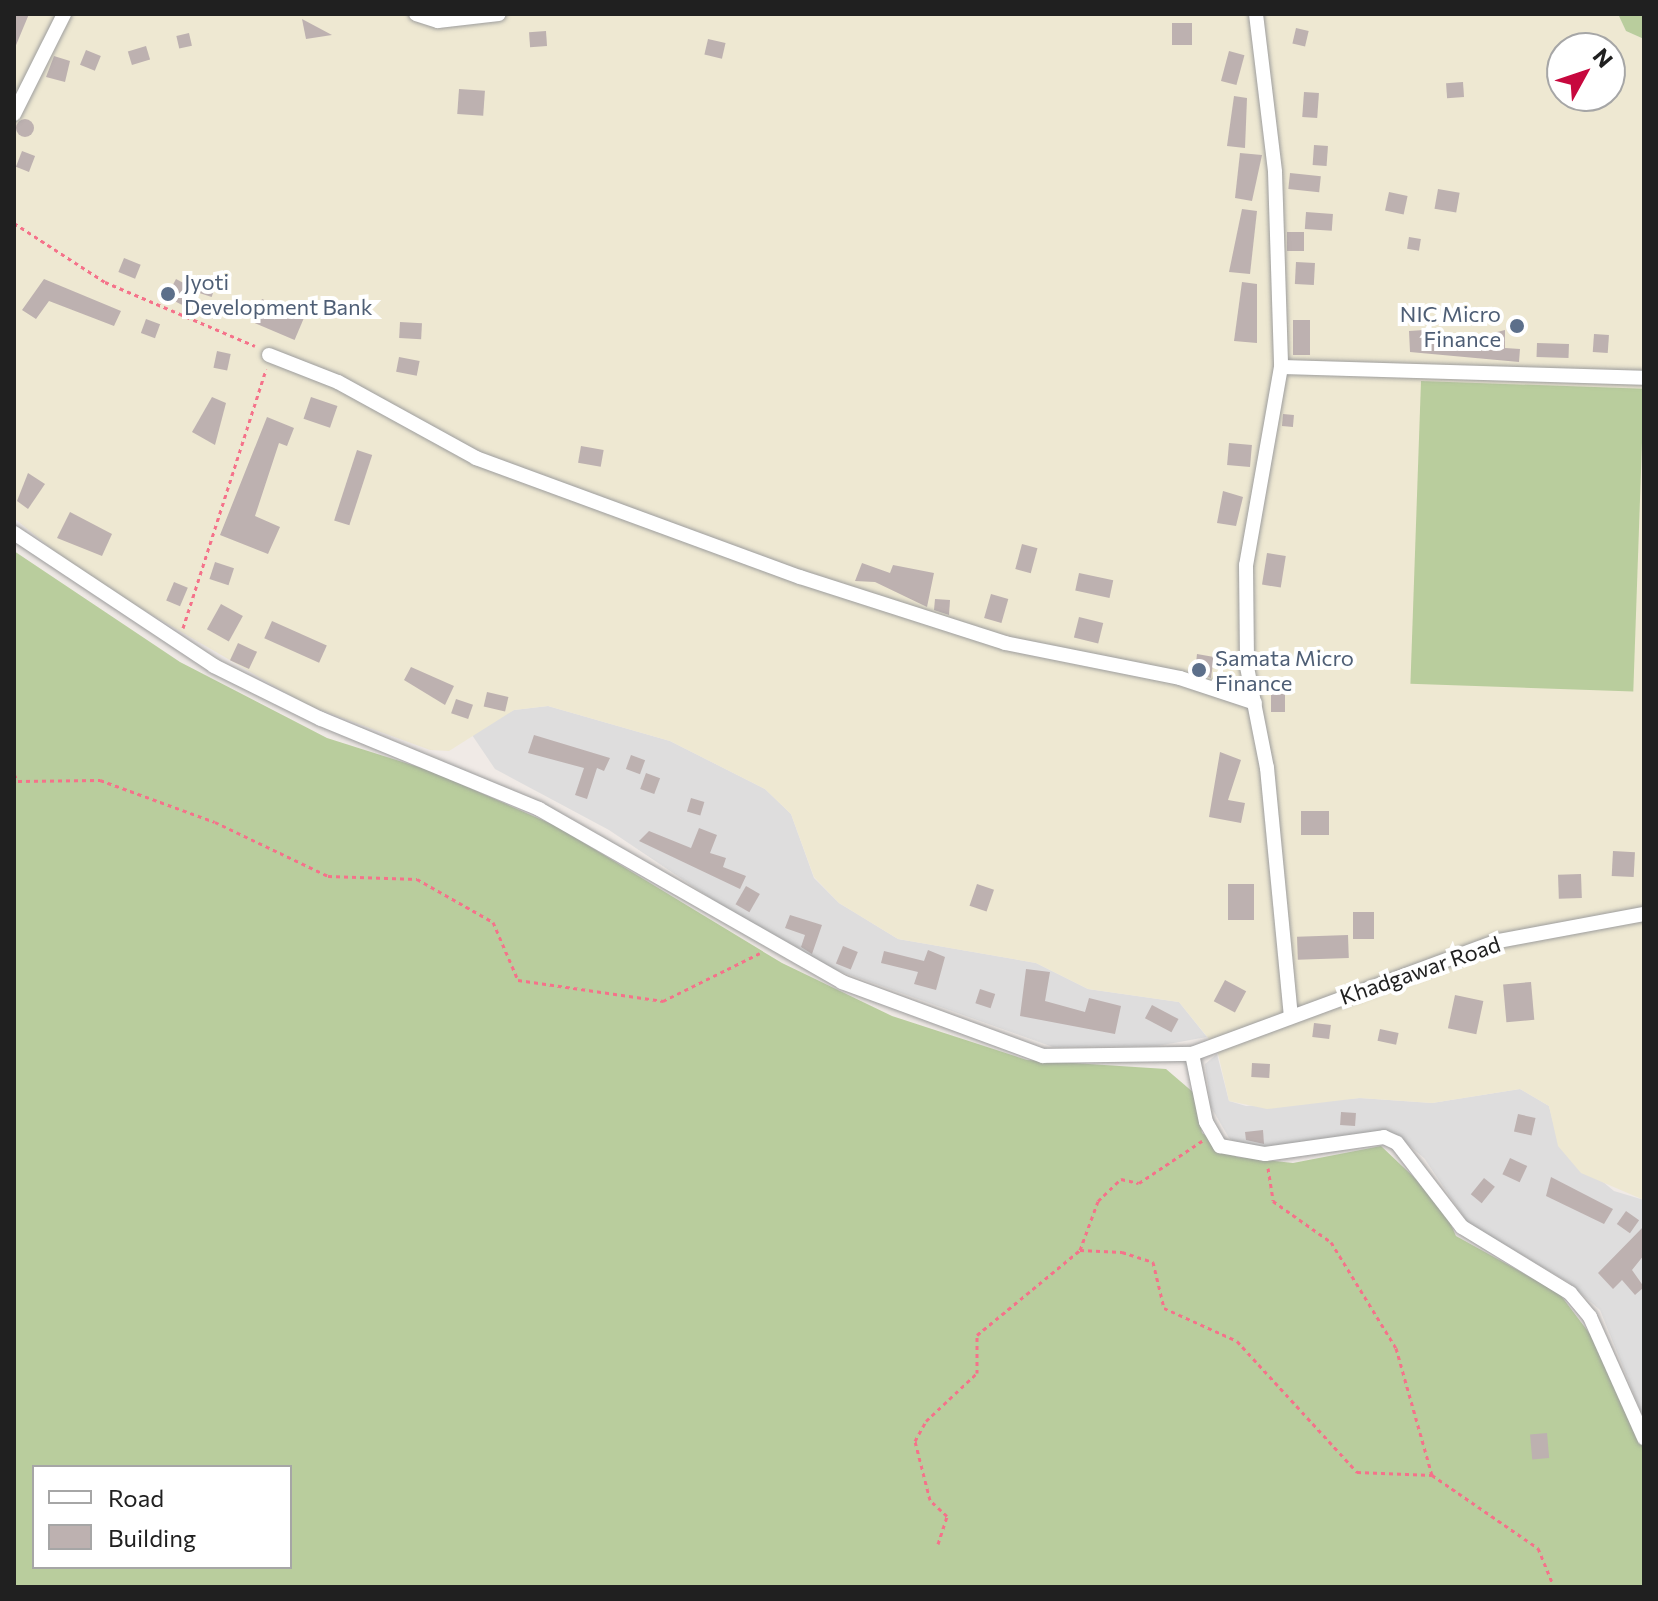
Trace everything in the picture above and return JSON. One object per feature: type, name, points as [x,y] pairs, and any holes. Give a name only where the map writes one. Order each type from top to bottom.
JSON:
[{"type":"street","points":[[14,114],[64,14]]},
{"type":"street","points":[[416,14],[438,21],[499,14]]},
{"type":"street","points":[[1256,14],[1275,172],[1281,367],[1246,565],[1255,703],[1291,1015]]},
{"type":"street","points":[[269,355],[338,382],[476,458],[800,577],[1005,643],[1180,678],[1255,703]]},
{"type":"street","points":[[1281,367],[1644,378]]},
{"type":"street","points":[[14,533],[175,641],[321,719],[539,809],[774,946],[842,982],[1043,1056],[1192,1054],[1211,1135],[1220,1146],[1265,1154],[1384,1137],[1397,1143],[1462,1227],[1570,1293],[1590,1317],[1644,1438]]},
{"type":"street","name":"Khadgawar Road","points":[[1192,1054],[1498,941],[1644,914]]},
{"type":"path","points":[[14,223],[105,282],[269,355],[238,438],[206,566],[175,641]]},
{"type":"path","points":[[14,774],[18,781],[100,780],[215,822],[328,876],[417,879],[493,922],[518,980],[663,1001],[774,946]]},
{"type":"path","points":[[938,1544],[947,1516],[930,1500],[915,1441],[977,1373],[977,1335],[1080,1250],[1098,1201],[1121,1179],[1139,1183],[1211,1135]]},
{"type":"path","points":[[1265,1154],[1273,1201],[1331,1242],[1396,1348],[1432,1475]]},
{"type":"path","points":[[1080,1250],[1153,1262],[1164,1308],[1237,1341],[1357,1472],[1432,1475],[1538,1548],[1554,1587]]},
{"type":"shaded area","points":[[14,14],[1618,14],[1626,31],[1644,39],[1644,1200],[1581,1173],[1558,1146],[1549,1106],[1520,1089],[1432,1103],[1360,1098],[1267,1109],[1229,1101],[1217,1049],[1179,1002],[1088,989],[1036,963],[898,939],[839,903],[814,877],[791,814],[765,789],[670,741],[548,706],[514,710],[449,751],[430,750],[307,705],[85,576],[14,518]]},
{"type":"shaded area","points":[[548,706],[670,741],[765,789],[791,814],[814,878],[839,903],[898,939],[1036,963],[1088,989],[1179,1002],[1207,1037],[1157,1046],[1053,1047],[797,956],[609,830],[495,769],[470,732],[514,710]]},
{"type":"shaded area","points":[[1217,1054],[1229,1101],[1246,1106],[1360,1098],[1432,1103],[1520,1089],[1549,1106],[1559,1146],[1614,1191],[1644,1200],[1644,1419],[1600,1310],[1568,1282],[1468,1223],[1424,1158],[1396,1134],[1246,1148],[1229,1138],[1211,1107],[1205,1064]]},
{"type":"green space","points":[[1618,14],[1644,14],[1644,39],[1626,31]]},
{"type":"green space","points":[[1421,381],[1644,389],[1633,692],[1410,684]]},
{"type":"green space","points":[[14,551],[180,662],[327,738],[431,771],[556,826],[782,963],[892,1016],[1027,1060],[1166,1069],[1194,1093],[1202,1133],[1237,1157],[1293,1163],[1381,1146],[1441,1203],[1456,1236],[1559,1293],[1596,1342],[1644,1449],[1644,1587],[14,1587]]},
{"type":"building","points":[[14,14],[29,14],[14,50]]},
{"type":"building","points":[[302,19],[332,35],[306,39]]},
{"type":"building","points":[[1172,23],[1192,23],[1192,45],[1172,45]]},
{"type":"building","points":[[1296,28],[1309,31],[1305,47],[1292,44]]},
{"type":"building","points":[[546,31],[547,46],[530,47],[529,32]]},
{"type":"building","points":[[189,33],[192,46],[179,49],[176,36]]},
{"type":"building","points":[[708,39],[726,43],[722,59],[704,55]]},
{"type":"building","points":[[146,46],[150,59],[132,65],[128,52]]},
{"type":"building","points":[[86,50],[101,56],[95,71],[80,65]]},
{"type":"building","points":[[1229,51],[1244,55],[1236,85],[1221,81]]},
{"type":"building","points":[[54,56],[70,61],[65,82],[46,77]]},
{"type":"building","points":[[1463,82],[1464,97],[1447,98],[1446,83]]},
{"type":"building","points":[[459,89],[485,91],[483,116],[457,114]]},
{"type":"building","points":[[1304,92],[1319,93],[1317,118],[1302,117]]},
{"type":"building","points":[[1234,96],[1247,98],[1245,148],[1227,146]]},
{"type":"building","points":[[21,119],[29,119],[34,128],[32,135],[21,137],[16,132],[16,124]]},
{"type":"building","points":[[1314,145],[1328,146],[1327,166],[1313,165]]},
{"type":"building","points":[[22,151],[35,156],[29,172],[16,167]]},
{"type":"building","points":[[1240,153],[1262,155],[1252,201],[1235,198]]},
{"type":"building","points":[[1290,173],[1321,176],[1319,192],[1288,189]]},
{"type":"building","points":[[1438,189],[1460,193],[1456,213],[1435,209]]},
{"type":"building","points":[[1389,192],[1408,196],[1404,215],[1385,211]]},
{"type":"building","points":[[1242,209],[1257,211],[1250,274],[1229,272]]},
{"type":"building","points":[[1306,212],[1333,214],[1332,231],[1305,229]]},
{"type":"building","points":[[1287,232],[1304,232],[1304,251],[1287,251]]},
{"type":"building","points":[[1409,237],[1421,239],[1419,251],[1407,249]]},
{"type":"building","points":[[124,258],[141,265],[135,279],[118,272]]},
{"type":"building","points":[[1296,262],[1315,263],[1314,285],[1295,284]]},
{"type":"building","points":[[202,275],[217,280],[212,297],[196,292]]},
{"type":"building","points":[[44,279],[121,311],[114,326],[49,301],[36,319],[22,310]]},
{"type":"building","points":[[176,279],[191,287],[182,305],[167,297]]},
{"type":"building","points":[[1242,282],[1257,284],[1257,343],[1234,341]]},
{"type":"building","points":[[262,299],[304,317],[295,340],[252,322]]},
{"type":"building","points":[[146,319],[160,324],[155,338],[141,333]]},
{"type":"building","points":[[1293,320],[1310,320],[1310,355],[1293,355]]},
{"type":"building","points":[[400,322],[422,323],[421,339],[399,338]]},
{"type":"building","points":[[1424,330],[1425,337],[1462,341],[1505,330],[1505,348],[1520,349],[1519,362],[1410,352],[1409,331]]},
{"type":"building","points":[[1594,334],[1609,335],[1608,353],[1593,352]]},
{"type":"building","points":[[1537,343],[1569,344],[1568,358],[1537,357]]},
{"type":"building","points":[[217,351],[231,354],[227,371],[213,368]]},
{"type":"building","points":[[399,357],[420,361],[417,376],[396,372]]},
{"type":"building","points":[[212,397],[226,403],[215,445],[192,432]]},
{"type":"building","points":[[311,397],[337,406],[330,428],[304,419]]},
{"type":"building","points":[[1283,414],[1294,415],[1293,427],[1282,426]]},
{"type":"building","points":[[267,417],[294,428],[287,446],[279,443],[255,516],[280,527],[268,554],[220,535]]},
{"type":"building","points":[[1229,443],[1252,445],[1250,467],[1227,465]]},
{"type":"building","points":[[581,446],[604,450],[601,467],[578,463]]},
{"type":"building","points":[[357,450],[372,455],[349,525],[334,520]]},
{"type":"building","points":[[28,473],[45,484],[28,509],[17,501]]},
{"type":"building","points":[[1223,491],[1243,497],[1236,526],[1217,523]]},
{"type":"building","points":[[70,512],[112,534],[102,556],[57,538]]},
{"type":"building","points":[[1022,544],[1037,548],[1031,573],[1015,569]]},
{"type":"building","points":[[1267,553],[1286,556],[1281,588],[1262,585]]},
{"type":"building","points":[[215,562],[234,568],[228,585],[209,579]]},
{"type":"building","points":[[862,563],[890,573],[893,565],[934,573],[927,607],[875,582],[855,581]]},
{"type":"building","points":[[1079,573],[1113,580],[1109,598],[1075,591]]},
{"type":"building","points":[[174,582],[188,588],[180,606],[166,600]]},
{"type":"building","points":[[991,594],[1008,599],[1001,623],[984,618]]},
{"type":"building","points":[[935,599],[950,600],[949,615],[934,610]]},
{"type":"building","points":[[221,604],[243,616],[229,641],[207,629]]},
{"type":"building","points":[[1079,617],[1103,623],[1098,643],[1074,637]]},
{"type":"building","points":[[272,621],[327,645],[319,663],[264,638]]},
{"type":"building","points":[[238,643],[257,652],[249,669],[230,660]]},
{"type":"building","points":[[1197,654],[1214,657],[1211,678],[1195,672]]},
{"type":"building","points":[[411,667],[454,686],[445,705],[404,680]]},
{"type":"building","points":[[1271,691],[1285,691],[1285,712],[1271,712]]},
{"type":"building","points":[[487,692],[508,697],[505,712],[484,707]]},
{"type":"building","points":[[456,699],[473,705],[468,719],[451,713]]},
{"type":"building","points":[[534,735],[610,758],[604,771],[597,768],[587,799],[575,795],[584,768],[528,753]]},
{"type":"building","points":[[1220,752],[1241,760],[1228,800],[1245,803],[1241,823],[1209,817]]},
{"type":"building","points":[[631,755],[645,760],[640,774],[626,769]]},
{"type":"building","points":[[646,773],[660,778],[654,794],[640,789]]},
{"type":"building","points":[[691,798],[704,802],[700,815],[687,811]]},
{"type":"building","points":[[1301,811],[1329,811],[1329,835],[1301,835]]},
{"type":"building","points":[[699,828],[717,835],[710,853],[726,858],[723,867],[746,876],[740,889],[639,841],[649,831],[691,848]]},
{"type":"building","points":[[1613,851],[1635,852],[1634,877],[1612,876]]},
{"type":"building","points":[[1581,874],[1582,898],[1559,899],[1558,875]]},
{"type":"building","points":[[977,884],[994,890],[987,912],[970,906]]},
{"type":"building","points":[[1228,884],[1254,884],[1254,920],[1228,920]]},
{"type":"building","points":[[746,886],[760,894],[749,912],[736,904]]},
{"type":"building","points":[[1353,912],[1374,912],[1374,939],[1353,939]]},
{"type":"building","points":[[790,915],[822,925],[812,954],[801,947],[805,935],[785,928]]},
{"type":"building","points":[[1348,935],[1349,958],[1298,960],[1297,937]]},
{"type":"building","points":[[843,946],[858,952],[851,970],[836,964]]},
{"type":"building","points":[[928,950],[945,957],[936,990],[914,984],[918,972],[881,963],[884,951],[924,961]]},
{"type":"building","points":[[1026,969],[1050,972],[1045,1001],[1085,1012],[1089,998],[1121,1006],[1115,1034],[1020,1016]]},
{"type":"building","points":[[1225,980],[1246,991],[1235,1012],[1214,1001]]},
{"type":"building","points":[[1531,982],[1534,1020],[1506,1022],[1503,984]]},
{"type":"building","points":[[980,989],[995,994],[991,1008],[975,1003]]},
{"type":"building","points":[[1455,995],[1483,1001],[1476,1034],[1448,1028]]},
{"type":"building","points":[[1152,1005],[1178,1019],[1171,1032],[1145,1018]]},
{"type":"building","points":[[1314,1023],[1331,1025],[1329,1039],[1312,1037]]},
{"type":"building","points":[[1380,1029],[1399,1033],[1396,1045],[1378,1041]]},
{"type":"building","points":[[1252,1063],[1270,1064],[1269,1078],[1251,1077]]},
{"type":"building","points":[[1341,1112],[1356,1113],[1355,1126],[1340,1125]]},
{"type":"building","points":[[1518,1114],[1536,1118],[1531,1136],[1514,1132]]},
{"type":"building","points":[[1263,1130],[1264,1144],[1246,1140],[1245,1132]]},
{"type":"building","points":[[1510,1158],[1527,1166],[1520,1182],[1502,1174]]},
{"type":"building","points":[[1551,1177],[1613,1209],[1604,1224],[1546,1196]]},
{"type":"building","points":[[1484,1178],[1495,1187],[1482,1203],[1471,1194]]},
{"type":"building","points":[[1626,1211],[1639,1220],[1630,1233],[1617,1224]]},
{"type":"building","points":[[1644,1226],[1644,1255],[1632,1270],[1644,1287],[1635,1295],[1622,1280],[1613,1289],[1598,1273]]},
{"type":"building","points":[[1547,1433],[1549,1458],[1532,1459],[1530,1434]]},
{"type":"place","name":"Jyoti Development Bank","points":[[168,294]]},
{"type":"place","name":"NIC Micro Finance","points":[[1517,326]]},
{"type":"place","name":"Samata Micro Finance","points":[[1199,670]]}]
